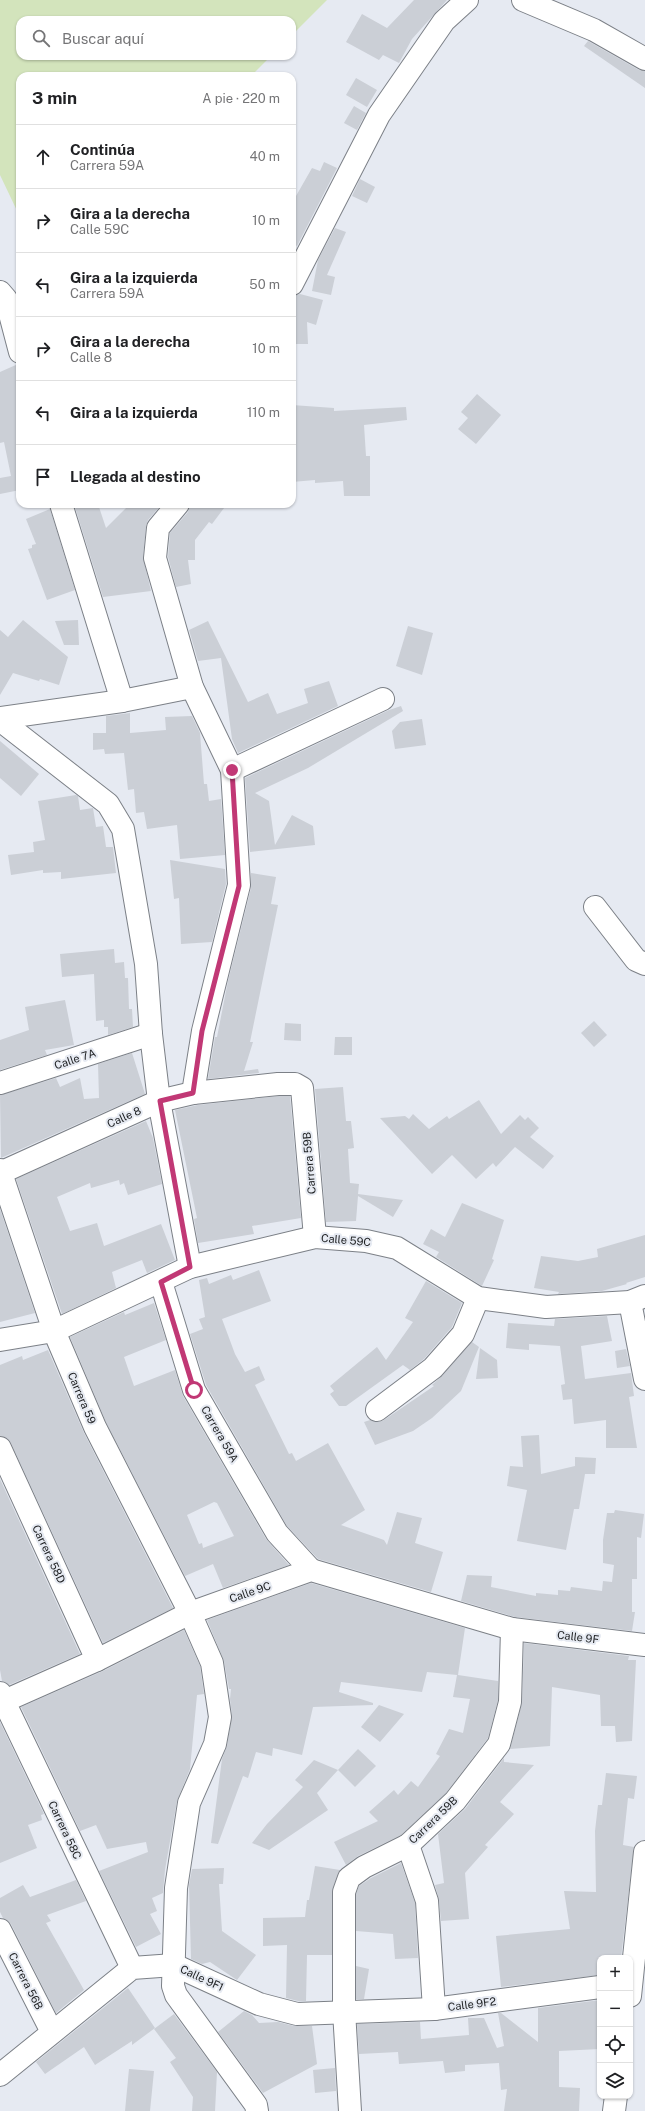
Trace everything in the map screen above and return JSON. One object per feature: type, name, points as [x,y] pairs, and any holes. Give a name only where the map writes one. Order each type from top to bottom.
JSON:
[{"type":"street","points":[[296,276],[379,115],[444,21],[467,0]]},
{"type":"street","points":[[523,0],[594,30],[645,59]]},
{"type":"street","points":[[0,292],[6,299],[16,337]]},
{"type":"street","points":[[62,508],[122,701]]},
{"type":"street","points":[[175,508],[158,528],[155,558],[192,686],[232,770],[239,886],[202,1031],[193,1093]]},
{"type":"street","points":[[0,719],[122,701],[192,686]]},
{"type":"street","points":[[232,770],[384,699]]},
{"type":"street","points":[[0,719],[108,804],[123,829],[146,964],[151,1034],[160,1101],[190,1267]]},
{"type":"street","points":[[595,908],[636,960],[645,964]]},
{"type":"street","name":"Calle 7A","points":[[0,1083],[151,1034]]},
{"type":"street","name":"Calle 8","points":[[0,1172],[160,1101],[193,1093],[278,1084],[295,1084],[302,1088]]},
{"type":"street","name":"Carrera 59B","points":[[302,1088],[315,1237]]},
{"type":"street","name":"Carrera 59","points":[[0,1172],[54,1331],[95,1427],[190,1613],[212,1663],[220,1717],[215,1744],[189,1803],[176,1888],[174,1965]]},
{"type":"street","name":"Calle 59C","points":[[0,1340],[54,1331],[161,1282],[190,1267],[315,1237],[366,1241],[396,1248],[478,1298],[546,1307],[638,1299]]},
{"type":"street","name":"Carrera 59A","points":[[161,1282],[194,1390],[277,1533],[312,1570]]},
{"type":"street","points":[[377,1410],[433,1368],[463,1334],[478,1298]]},
{"type":"street","points":[[638,1299],[645,1379]]},
{"type":"street","name":"Carrera 58D","points":[[0,1448],[97,1660]]},
{"type":"street","points":[[312,1570],[512,1629]]},
{"type":"street","name":"Calle 9C","points":[[1,1699],[97,1660],[190,1613],[312,1570]]},
{"type":"street","name":"Carrera 59B","points":[[350,2111],[344,2011],[344,1892],[349,1878],[364,1867],[408,1845],[454,1801],[499,1744],[510,1702],[512,1629]]},
{"type":"street","name":"Calle 9F","points":[[512,1629],[645,1645]]},
{"type":"street","name":"Carrera 58C","points":[[1,1699],[132,1968]]},
{"type":"street","points":[[408,1845],[427,1901],[434,2008]]},
{"type":"street","points":[[634,1989],[645,1852]]},
{"type":"street","name":"Carrera 56B","points":[[0,1930],[52,2032]]},
{"type":"street","points":[[174,1965],[173,1986],[176,1996],[256,2105],[257,2111]]},
{"type":"street","name":"Calle 9F1","points":[[132,1968],[174,1965],[259,2004],[297,2014],[344,2011]]},
{"type":"street","points":[[0,2075],[132,1968]]},
{"type":"street","name":"Calle 9F2","points":[[344,2011],[434,2008],[597,1987]]},
{"type":"street","points":[[614,2111],[616,2099]]},
{"type":"green space","points":[[0,0],[327,0],[296,31],[296,16],[16,16],[16,60],[267,60],[255,72],[16,72],[16,209],[0,175]]},
{"type":"building","points":[[414,0],[447,0],[412,39],[399,63],[383,55],[379,60],[346,42],[362,14],[387,28]]},
{"type":"building","points":[[588,41],[639,70],[645,71],[645,88],[584,46]]},
{"type":"building","points":[[356,78],[377,90],[367,107],[346,95]]},
{"type":"building","points":[[354,106],[366,113],[357,130],[344,123]]},
{"type":"building","points":[[324,162],[337,168],[297,246],[296,196],[312,168],[320,171]]},
{"type":"building","points":[[360,179],[375,187],[367,203],[352,196]]},
{"type":"building","points":[[335,228],[346,232],[327,275],[335,277],[331,295],[312,291],[318,260]]},
{"type":"building","points":[[300,294],[323,300],[316,325],[307,322],[308,344],[296,344],[296,295]]},
{"type":"building","points":[[16,365],[16,491],[0,494],[0,478],[11,476],[4,442],[0,443],[0,372]]},
{"type":"building","points":[[477,394],[501,415],[476,444],[458,429],[468,418],[461,412]]},
{"type":"building","points":[[296,405],[334,408],[334,411],[406,407],[407,420],[364,425],[366,456],[370,456],[370,496],[344,496],[343,481],[315,483],[315,480],[296,482]]},
{"type":"building","points":[[75,508],[99,508],[106,528],[126,508],[158,508],[148,520],[143,557],[151,591],[103,597]]},
{"type":"building","points":[[189,508],[224,508],[212,524],[209,522],[195,540],[195,560],[188,560],[191,584],[176,587],[168,557],[170,533],[188,512]]},
{"type":"building","points":[[50,509],[75,590],[47,600],[28,549],[32,548],[32,545],[36,544],[26,519]]},
{"type":"building","points":[[23,620],[68,657],[59,685],[13,673],[0,695],[0,630],[8,637]]},
{"type":"building","points":[[78,620],[79,645],[64,645],[55,621]]},
{"type":"building","points":[[208,621],[248,702],[268,693],[277,714],[308,703],[304,689],[329,681],[338,706],[238,753],[232,739],[221,658],[198,661],[189,630]]},
{"type":"building","points":[[408,626],[433,633],[422,675],[396,666]]},
{"type":"building","points":[[401,706],[403,711],[308,768],[255,793],[269,801],[275,845],[292,815],[313,826],[315,845],[250,852],[245,778],[389,710]]},
{"type":"building","points":[[130,713],[130,733],[166,730],[165,717],[192,716],[200,733],[204,784],[207,784],[209,801],[221,799],[225,855],[180,859],[177,825],[147,829],[144,812],[136,813],[134,789],[128,790],[124,753],[105,754],[104,749],[93,750],[93,733],[106,733],[106,716]]},
{"type":"building","points":[[422,719],[426,745],[395,749],[392,731],[400,722]]},
{"type":"building","points":[[0,741],[39,774],[21,796],[0,778]]},
{"type":"building","points":[[76,795],[78,796],[80,810],[93,808],[96,827],[103,826],[106,847],[113,847],[116,873],[61,879],[61,872],[43,873],[43,870],[11,875],[8,855],[34,852],[33,842],[45,840],[38,801]]},
{"type":"building","points":[[170,860],[225,869],[226,884],[212,942],[181,944],[179,898],[174,899]]},
{"type":"building","points":[[251,873],[276,877],[271,904],[278,905],[250,1042],[253,1042],[244,1071],[258,1069],[259,1073],[208,1079],[215,1037],[217,1037],[228,981],[251,888]]},
{"type":"building","points":[[114,949],[115,963],[124,962],[125,978],[128,978],[129,1009],[132,1009],[133,1027],[108,1035],[108,1027],[104,1027],[104,1020],[96,1021],[94,974],[62,977],[60,954]]},
{"type":"building","points":[[65,1000],[74,1045],[45,1050],[47,1055],[0,1070],[0,1040],[29,1030],[25,1007]]},
{"type":"building","points":[[594,1021],[607,1035],[594,1047],[581,1033]]},
{"type":"building","points":[[285,1023],[301,1024],[301,1041],[284,1040]]},
{"type":"building","points":[[335,1037],[352,1037],[352,1055],[334,1055]]},
{"type":"building","points":[[132,1053],[145,1094],[1,1158],[0,1095],[56,1078],[60,1087],[80,1078],[84,1099],[99,1098],[98,1064]]},
{"type":"building","points":[[343,1087],[346,1121],[351,1121],[354,1148],[348,1149],[350,1183],[359,1184],[358,1194],[403,1200],[393,1217],[358,1196],[356,1221],[326,1222],[315,1089]]},
{"type":"building","points":[[290,1096],[301,1218],[252,1226],[254,1234],[198,1243],[194,1219],[197,1218],[175,1110],[198,1105]]},
{"type":"building","points":[[479,1100],[501,1134],[520,1115],[525,1120],[528,1117],[539,1128],[530,1137],[554,1156],[543,1169],[515,1147],[496,1167],[493,1163],[476,1179],[452,1155],[432,1174],[380,1118],[405,1116],[409,1119],[413,1114],[429,1129],[447,1116],[449,1119]]},
{"type":"building","points":[[146,1121],[153,1138],[162,1184],[128,1195],[124,1183],[120,1185],[119,1180],[91,1188],[90,1183],[57,1197],[70,1231],[97,1223],[104,1246],[161,1224],[175,1260],[147,1273],[142,1260],[112,1272],[116,1288],[62,1314],[16,1179]]},
{"type":"building","points":[[462,1203],[504,1220],[492,1259],[494,1260],[482,1286],[436,1257],[439,1252],[423,1244],[431,1229],[445,1237]]},
{"type":"building","points":[[0,1209],[35,1313],[0,1322]]},
{"type":"building","points":[[645,1235],[645,1277],[602,1291],[558,1294],[559,1292],[534,1288],[541,1256],[578,1261],[598,1257],[597,1249]]},
{"type":"building","points":[[259,1270],[271,1301],[222,1319],[235,1354],[245,1372],[259,1366],[265,1380],[255,1385],[289,1454],[292,1453],[296,1461],[328,1443],[365,1510],[341,1525],[384,1540],[387,1545],[397,1512],[422,1518],[415,1543],[443,1552],[431,1592],[318,1559],[287,1526],[206,1385],[190,1334],[203,1329],[199,1319],[205,1317],[199,1280],[207,1278],[209,1284],[231,1275],[233,1280]]},
{"type":"building","points":[[426,1281],[462,1303],[452,1327],[424,1359],[410,1370],[403,1365],[346,1406],[339,1406],[330,1394],[334,1391],[330,1386],[377,1347],[386,1360],[413,1322],[405,1318]]},
{"type":"building","points":[[154,1303],[166,1340],[124,1357],[134,1386],[175,1370],[183,1396],[266,1539],[289,1565],[223,1588],[213,1564],[185,1576],[106,1422],[70,1337],[124,1312],[125,1315]],"holes":[[[214,1502],[217,1503],[234,1536],[203,1548],[202,1543],[199,1544],[187,1515]]]},
{"type":"building","points":[[607,1316],[612,1341],[581,1346],[585,1379],[631,1373],[634,1396],[629,1397],[637,1448],[606,1448],[606,1420],[574,1424],[572,1399],[563,1400],[561,1385],[565,1384],[560,1346],[529,1344],[529,1350],[506,1348],[508,1323],[554,1326],[555,1319]]},
{"type":"building","points":[[472,1342],[479,1347],[461,1391],[432,1418],[413,1431],[375,1445],[364,1422],[370,1420],[378,1422],[384,1420],[434,1386],[432,1385]]},
{"type":"building","points":[[480,1348],[497,1360],[498,1378],[476,1379]]},
{"type":"building","points":[[626,1349],[630,1366],[617,1368],[615,1351]]},
{"type":"building","points":[[48,1350],[84,1433],[173,1608],[103,1643],[11,1443],[7,1438],[0,1436],[0,1365],[22,1356],[23,1360]]},
{"type":"building","points":[[539,1435],[541,1474],[575,1466],[575,1457],[596,1458],[595,1474],[585,1474],[579,1509],[574,1509],[566,1550],[517,1541],[527,1490],[507,1486],[510,1466],[523,1467],[521,1436]]},
{"type":"building","points":[[0,1479],[80,1654],[9,1685],[2,1681],[0,1670]]},
{"type":"building","points":[[615,1510],[644,1514],[641,1538],[637,1537],[637,1579],[632,1579],[632,1612],[635,1612],[632,1631],[515,1617],[461,1601],[467,1575],[492,1576],[491,1587],[536,1596],[536,1593],[558,1595],[558,1590],[570,1591],[571,1587],[602,1591],[603,1581],[612,1582],[614,1565],[603,1563],[603,1540],[607,1513],[614,1513]]},
{"type":"building","points":[[311,1583],[465,1628],[458,1675],[498,1681],[498,1700],[488,1738],[446,1793],[401,1835],[358,1856],[346,1865],[334,1842],[378,1821],[369,1812],[394,1790],[398,1795],[411,1781],[418,1787],[440,1756],[436,1754],[449,1729],[463,1733],[470,1699],[453,1697],[457,1675],[427,1672],[422,1692],[341,1682],[339,1692],[373,1703],[373,1705],[313,1707],[302,1755],[273,1748],[272,1756],[256,1752],[248,1778],[243,1776],[218,1844],[211,1843],[222,1759],[227,1746],[232,1715],[230,1699],[231,1689],[229,1689],[224,1661],[207,1620]]},
{"type":"building","points":[[184,1630],[200,1666],[204,1694],[197,1695],[190,1769],[177,1801],[165,1870],[163,1893],[152,1898],[157,1911],[150,1914],[161,1934],[136,1947],[99,1871],[148,1852],[146,1842],[107,1849],[96,1825],[80,1831],[21,1707],[103,1671]]},
{"type":"building","points":[[524,1643],[629,1656],[628,1660],[636,1660],[632,1741],[616,1742],[615,1726],[601,1726],[600,1695],[552,1687],[550,1746],[510,1749],[522,1703]]},
{"type":"building","points":[[379,1705],[404,1714],[380,1742],[361,1727]]},
{"type":"building","points":[[0,1722],[44,1814],[41,1815],[42,1820],[28,1825],[37,1848],[0,1863]]},
{"type":"building","points":[[358,1749],[376,1766],[355,1787],[338,1770]]},
{"type":"building","points":[[504,1758],[504,1762],[534,1765],[500,1802],[514,1814],[485,1845],[488,1847],[465,1873],[469,1919],[441,1921],[439,1900],[435,1885],[444,1883],[438,1834],[465,1809]]},
{"type":"building","points":[[314,1760],[338,1770],[317,1793],[328,1810],[269,1850],[252,1843],[267,1824],[303,1787],[295,1780]]},
{"type":"building","points":[[606,1773],[637,1776],[634,1799],[628,1798],[623,1845],[634,1847],[621,1955],[597,1955],[597,1975],[501,1987],[496,1936],[570,1929],[564,1891],[596,1892],[595,1831],[598,1805],[602,1805]]},
{"type":"building","points":[[401,1863],[415,1903],[418,1958],[395,1959],[393,1934],[356,1931],[356,1894],[359,1886],[371,1878]]},
{"type":"building","points":[[315,1866],[340,1870],[332,1892],[332,1955],[307,1955],[306,2001],[298,2001],[286,1998],[287,1945],[263,1946],[263,1918],[305,1917],[307,1900],[309,1900]]},
{"type":"building","points":[[224,1868],[223,1884],[219,1884],[222,1931],[256,1955],[237,1980],[210,1962],[202,1964],[191,1959],[189,1885],[192,1869]]},
{"type":"building","points":[[76,1880],[86,1901],[47,1915],[51,1921],[46,1923],[84,1990],[56,2013],[11,1924],[3,1918],[0,1912],[0,1898],[23,1885],[30,1897]]},
{"type":"building","points":[[356,1966],[369,1969],[364,1999],[356,1999]]},
{"type":"building","points":[[128,1988],[155,2028],[132,2045],[132,2041],[95,2065],[84,2047],[45,2074],[36,2062]]},
{"type":"building","points":[[597,2000],[597,2049],[559,2051],[559,2087],[580,2088],[579,2111],[504,2111],[507,2089],[501,2090],[499,2063],[465,2065],[465,2071],[445,2073],[443,2061],[399,2064],[398,2052],[359,2054],[357,2024],[420,2022],[421,2039],[469,2035],[468,2018],[484,2018],[497,2048],[504,2046],[498,2013],[501,2013],[538,2042],[538,2008]]},
{"type":"building","points":[[244,2011],[252,2015],[259,2023],[278,2022],[294,2026],[312,2026],[317,2064],[263,2093],[218,2032]]},
{"type":"building","points":[[174,2014],[217,2072],[215,2111],[192,2111],[193,2097],[170,2062],[176,2058],[154,2029]]},
{"type":"building","points":[[335,2068],[336,2091],[315,2093],[313,2070]]},
{"type":"building","points":[[129,2069],[154,2071],[150,2111],[125,2111]]},
{"type":"route","points":[[194,1390],[161,1282],[190,1267],[160,1101],[193,1093],[202,1031],[239,886],[232,770]]}]
